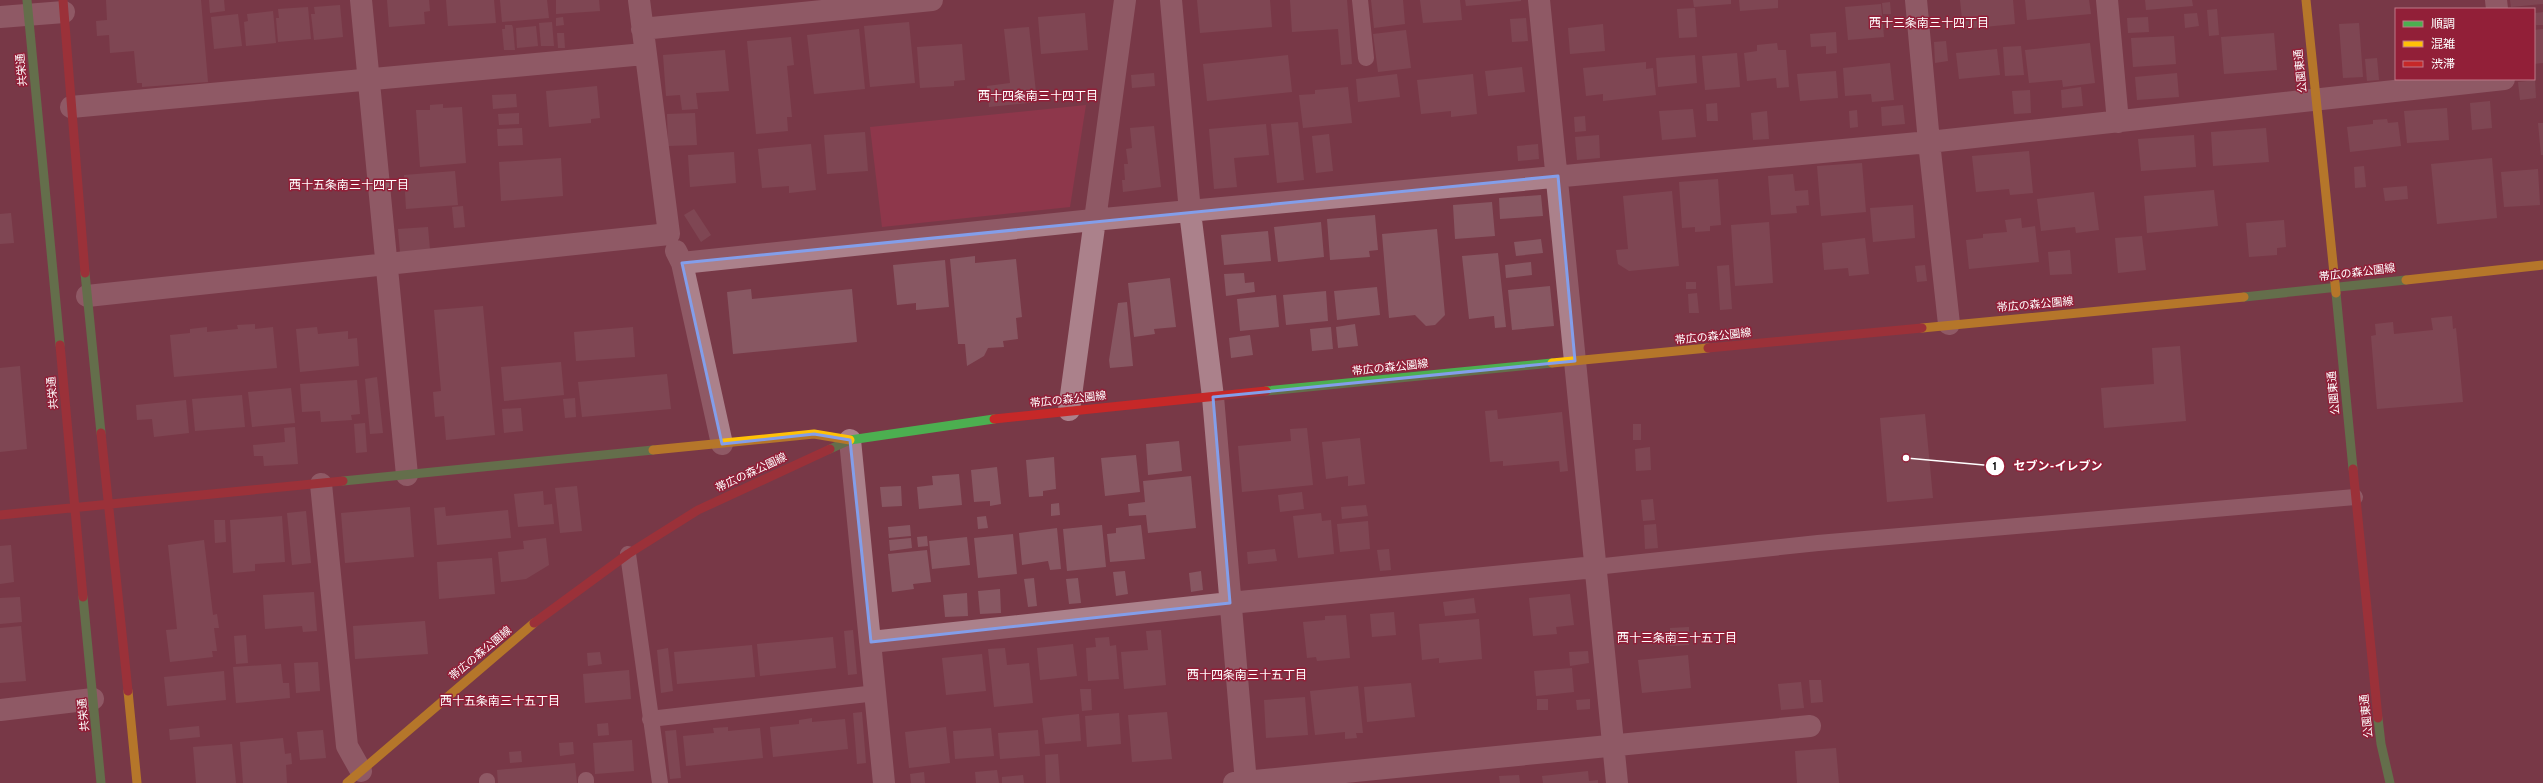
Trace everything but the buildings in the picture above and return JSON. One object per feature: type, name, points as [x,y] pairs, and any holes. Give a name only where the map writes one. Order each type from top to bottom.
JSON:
[{"type":"street","points":[[361,0],[407,475]]},
{"type":"street","points":[[639,0],[644,54],[670,234],[682,263],[722,444]]},
{"type":"street","points":[[642,29],[932,0]]},
{"type":"street","points":[[1069,410],[1093,220],[1125,0]]},
{"type":"street","points":[[1171,0],[1190,212],[1212,396],[1230,603],[1242,783],[1810,726]]},
{"type":"street","points":[[1539,0],[1558,176],[1617,783]]},
{"type":"street","points":[[1916,0],[1929,142],[1949,324]]},
{"type":"street","points":[[2107,0],[2118,122]]},
{"type":"street","name":"公園東通","points":[[2306,0],[2381,744],[2390,783]]},
{"type":"street","points":[[0,17],[28,7],[63,6],[87,296],[137,783]]},
{"type":"street","name":"共栄通","points":[[28,7],[74,508],[102,783]]},
{"type":"street","points":[[71,107],[644,54]]},
{"type":"street","points":[[682,263],[1093,220],[1929,142],[2495,80]]},
{"type":"street","points":[[87,296],[670,234]]},
{"type":"street","name":"帯広の森公園線","points":[[354,777],[548,612],[628,554],[698,510],[850,440],[955,423],[1069,410],[2335,288],[2388,280],[2543,265]]},
{"type":"street","points":[[0,515],[814,434],[850,440],[884,783]]},
{"type":"street","points":[[321,484],[347,746],[354,777]]},
{"type":"street","points":[[871,642],[1230,603],[1595,567]]},
{"type":"street","points":[[0,710],[93,699]]},
{"type":"lane","points":[[1360,0],[1366,58]]},
{"type":"lane","points":[[1595,567],[1818,543],[2355,497]]},
{"type":"lane","points":[[628,554],[660,783]]},
{"type":"lane","points":[[650,719],[876,693]]},
{"type":"highlighted area","points":[[1558,176],[1575,361],[1213,397],[1230,603],[871,642],[850,440],[814,434],[722,444],[682,263]]},
{"type":"shaded area","points":[[1086,105],[1070,207],[882,227],[870,127]]},
{"type":"traffic: fast","points":[[27,0],[60,345]]},
{"type":"traffic: fast","points":[[85,273],[101,433]]},
{"type":"traffic: fast","points":[[2244,297],[2406,280]]},
{"type":"traffic: fast","points":[[2336,293],[2353,469]]},
{"type":"traffic: fast","points":[[1266,391],[1552,363]]},
{"type":"traffic: fast","points":[[830,449],[850,440],[994,419]]},
{"type":"traffic: fast","points":[[343,481],[653,450]]},
{"type":"traffic: fast","points":[[83,597],[101,783]]},
{"type":"traffic: fast","points":[[2378,718],[2381,744],[2390,783]]},
{"type":"traffic: slow","points":[[2306,0],[2336,293]]},
{"type":"traffic: slow","points":[[2406,280],[2543,265]]},
{"type":"traffic: slow","points":[[1922,328],[2244,297]]},
{"type":"traffic: slow","points":[[1552,363],[1708,348]]},
{"type":"traffic: slow","points":[[653,450],[814,434],[850,440]]},
{"type":"traffic: slow","points":[[347,783],[534,623]]},
{"type":"traffic: slow","points":[[128,691],[137,783]]},
{"type":"traffic: jam","points":[[63,0],[85,273]]},
{"type":"traffic: jam","points":[[1708,348],[1922,328]]},
{"type":"traffic: jam","points":[[60,345],[83,597]]},
{"type":"traffic: jam","points":[[994,419],[1266,391]]},
{"type":"traffic: jam","points":[[101,433],[128,691]]},
{"type":"traffic: jam","points":[[534,623],[628,554],[698,510],[830,449]]},
{"type":"traffic: jam","points":[[2353,469],[2378,718]]},
{"type":"traffic: jam","points":[[0,515],[343,481]]},
{"type":"place","name":"セブン-イレブン","points":[[1906,458]]},
{"type":"district","name":"西十三条南三十四丁目","points":[[1929,23]]},
{"type":"district","name":"西十四条南三十四丁目","points":[[1038,96]]},
{"type":"district","name":"西十五条南三十四丁目","points":[[349,185]]},
{"type":"district","name":"西十三条南三十五丁目","points":[[1677,638]]},
{"type":"district","name":"西十四条南三十五丁目","points":[[1247,675]]},
{"type":"district","name":"西十五条南三十五丁目","points":[[500,701]]}]
